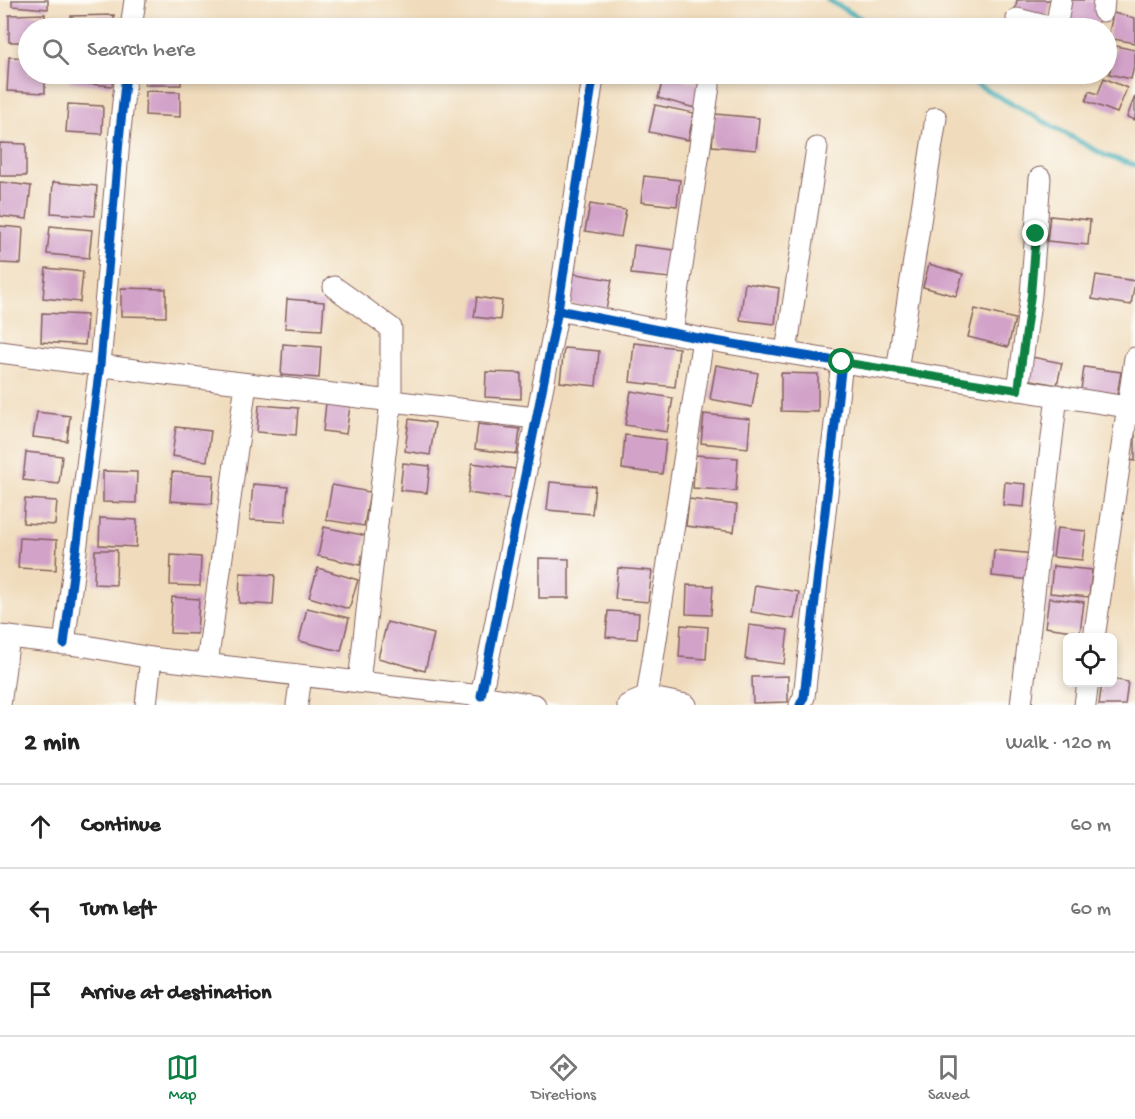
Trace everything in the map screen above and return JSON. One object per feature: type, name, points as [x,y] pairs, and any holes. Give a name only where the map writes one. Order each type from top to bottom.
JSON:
[{"type":"street","points":[[132,18],[135,0]]},
{"type":"street","points":[[1057,18],[1061,0]]},
{"type":"street","points":[[64,644],[100,365],[125,84]]},
{"type":"street","points":[[480,696],[558,310],[592,84]]},
{"type":"street","points":[[672,333],[709,86]]},
{"type":"street","points":[[897,371],[936,118]]},
{"type":"street","points":[[786,352],[817,148]]},
{"type":"street","points":[[1018,390],[1031,295],[1040,178]]},
{"type":"street","points":[[334,287],[391,328],[391,401],[359,682]]},
{"type":"street","points":[[558,310],[702,339],[1127,407]]},
{"type":"street","points":[[686,705],[638,701],[702,339]]},
{"type":"street","points":[[0,352],[535,418]]},
{"type":"street","points":[[1095,633],[1135,358]]},
{"type":"street","points":[[800,705],[804,697],[842,362]]},
{"type":"street","points":[[207,664],[246,384]]},
{"type":"street","points":[[1022,705],[1057,395]]},
{"type":"street","points":[[0,705],[4,637],[151,658],[359,682],[447,699],[480,696],[535,705]]},
{"type":"street","points":[[146,705],[151,658]]},
{"type":"street","points":[[297,705],[301,676]]},
{"type":"street","points":[[1085,705],[1087,687]]},
{"type":"building","points":[[12,0],[48,0],[48,9],[12,6]]},
{"type":"building","points":[[1017,0],[1051,0],[1047,18],[1015,12]]},
{"type":"building","points":[[1068,0],[1100,0],[1099,18],[1066,18]]},
{"type":"building","points":[[1113,13],[1135,18],[1135,43],[1117,40],[1117,18],[1112,18]]},
{"type":"building","points":[[45,14],[45,18],[18,18],[18,42],[9,42],[9,15]]},
{"type":"building","points":[[114,15],[114,18],[71,18],[71,16]]},
{"type":"building","points":[[1117,46],[1135,50],[1131,79],[1117,76]]},
{"type":"building","points":[[9,57],[18,57],[18,84],[45,84],[45,93],[7,91]]},
{"type":"building","points":[[145,84],[181,84],[181,85]]},
{"type":"building","points":[[662,84],[701,84],[695,108],[658,98]]},
{"type":"building","points":[[1102,84],[1117,84],[1127,88],[1117,113],[1086,101],[1089,91],[1098,94]]},
{"type":"building","points":[[146,91],[180,92],[180,117],[145,115]]},
{"type":"building","points":[[1135,96],[1135,120],[1127,117]]},
{"type":"building","points":[[68,104],[103,106],[102,134],[66,132]]},
{"type":"building","points":[[655,105],[694,113],[688,140],[649,132]]},
{"type":"building","points":[[715,114],[759,118],[756,150],[712,146]]},
{"type":"building","points":[[0,143],[26,144],[26,176],[0,176]]},
{"type":"building","points":[[644,176],[680,180],[677,206],[641,202]]},
{"type":"building","points":[[0,182],[31,186],[27,219],[0,216]]},
{"type":"building","points":[[53,182],[97,186],[95,216],[51,213]]},
{"type":"building","points":[[590,204],[626,210],[621,237],[585,231]]},
{"type":"building","points":[[1050,216],[1090,220],[1088,245],[1047,241]]},
{"type":"building","points":[[0,226],[23,228],[21,264],[0,263]]},
{"type":"building","points":[[50,226],[92,230],[89,258],[47,254]]},
{"type":"building","points":[[634,245],[674,250],[670,278],[631,274]]},
{"type":"building","points":[[929,264],[963,274],[956,296],[923,287]]},
{"type":"building","points":[[46,268],[83,272],[80,302],[43,298]]},
{"type":"building","points":[[571,273],[612,280],[606,310],[565,303]]},
{"type":"building","points":[[1096,275],[1135,281],[1131,305],[1092,299]]},
{"type":"building","points":[[745,283],[779,288],[775,324],[740,320]]},
{"type":"building","points":[[121,288],[166,289],[166,317],[121,316]]},
{"type":"building","points":[[477,297],[502,301],[500,320],[474,317]]},
{"type":"building","points":[[287,299],[324,302],[322,330],[285,328]]},
{"type":"building","points":[[975,309],[1015,319],[1008,347],[968,337]]},
{"type":"building","points":[[42,313],[87,315],[85,345],[41,342]]},
{"type":"building","points":[[634,343],[679,348],[675,387],[630,382]]},
{"type":"building","points":[[283,344],[321,347],[319,378],[281,375]]},
{"type":"building","points":[[564,348],[599,351],[596,386],[560,382]]},
{"type":"building","points":[[1032,357],[1062,363],[1057,385],[1027,379]]},
{"type":"building","points":[[716,365],[758,373],[752,407],[710,399]]},
{"type":"building","points":[[1084,367],[1121,372],[1117,395],[1081,390]]},
{"type":"building","points":[[486,372],[521,373],[521,399],[485,397]]},
{"type":"building","points":[[781,373],[818,374],[818,412],[781,411]]},
{"type":"building","points":[[631,391],[673,398],[667,432],[625,425]]},
{"type":"building","points":[[326,403],[350,406],[346,434],[323,431]]},
{"type":"building","points":[[259,405],[298,408],[296,435],[257,432]]},
{"type":"building","points":[[37,412],[70,416],[67,441],[33,437]]},
{"type":"building","points":[[704,414],[750,419],[748,448],[701,443]]},
{"type":"building","points":[[409,419],[435,423],[430,455],[405,451]]},
{"type":"building","points":[[478,424],[520,429],[517,454],[475,449]]},
{"type":"building","points":[[176,427],[211,431],[207,461],[172,456]]},
{"type":"building","points":[[625,435],[666,440],[662,474],[622,469]]},
{"type":"building","points":[[1135,435],[1135,461],[1130,460]]},
{"type":"building","points":[[26,452],[62,456],[59,484],[23,480]]},
{"type":"building","points":[[695,455],[738,458],[736,491],[693,488]]},
{"type":"building","points":[[403,463],[430,466],[427,493],[400,490]]},
{"type":"building","points":[[472,463],[515,469],[511,499],[468,493]]},
{"type":"building","points":[[103,471],[137,472],[136,503],[103,502]]},
{"type":"building","points":[[172,472],[214,475],[212,504],[170,501]]},
{"type":"building","points":[[550,482],[595,486],[592,514],[547,510]]},
{"type":"building","points":[[1005,482],[1026,484],[1024,507],[1003,505]]},
{"type":"building","points":[[253,484],[288,487],[285,522],[250,520]]},
{"type":"building","points":[[332,485],[370,492],[364,526],[326,520]]},
{"type":"building","points":[[25,499],[57,501],[55,525],[23,523]]},
{"type":"building","points":[[689,499],[737,505],[734,532],[686,526]]},
{"type":"building","points":[[100,518],[137,520],[136,547],[99,545]]},
{"type":"building","points":[[324,527],[367,536],[360,565],[318,556]]},
{"type":"building","points":[[1057,528],[1086,531],[1082,560],[1053,557]]},
{"type":"building","points":[[20,538],[57,540],[56,570],[18,568]]},
{"type":"building","points":[[95,550],[117,550],[116,585],[94,584]]},
{"type":"building","points":[[994,550],[1035,554],[1033,580],[992,576]]},
{"type":"building","points":[[171,555],[201,557],[200,586],[170,585]]},
{"type":"building","points":[[539,558],[569,559],[569,598],[539,598]]},
{"type":"building","points":[[1053,566],[1092,570],[1089,597],[1050,593]]},
{"type":"building","points":[[318,568],[358,580],[349,609],[309,597]]},
{"type":"building","points":[[618,568],[652,571],[648,602],[615,599]]},
{"type":"building","points":[[240,573],[275,575],[273,605],[239,603]]},
{"type":"building","points":[[687,585],[713,586],[711,615],[686,614]]},
{"type":"building","points":[[755,585],[799,592],[794,619],[751,612]]},
{"type":"building","points":[[172,597],[199,599],[197,634],[170,633]]},
{"type":"building","points":[[1049,598],[1084,602],[1080,632],[1045,627]]},
{"type":"building","points":[[307,608],[349,618],[341,651],[299,641]]},
{"type":"building","points":[[608,611],[639,613],[637,639],[606,637]]},
{"type":"building","points":[[387,622],[434,634],[425,671],[378,658]]},
{"type":"building","points":[[681,625],[708,627],[706,659],[679,657]]},
{"type":"building","points":[[749,625],[788,630],[784,664],[745,659]]},
{"type":"building","points":[[788,676],[788,702],[753,703],[752,677]]},
{"type":"building","points":[[1117,680],[1128,682],[1125,705],[1099,705],[1101,687],[1117,687]]},
{"type":"waterway","points":[[828,0],[860,18]]},
{"type":"waterway","points":[[976,84],[1106,156],[1135,165]]},
{"type":"cycle path","points":[[64,644],[100,365],[125,84]]},
{"type":"cycle path","points":[[481,696],[558,310],[592,84]]},
{"type":"cycle path","points":[[558,310],[703,339],[842,362],[804,697],[800,705]]},
{"type":"route","points":[[842,362],[1018,390],[1031,295],[1036,234]]}]
